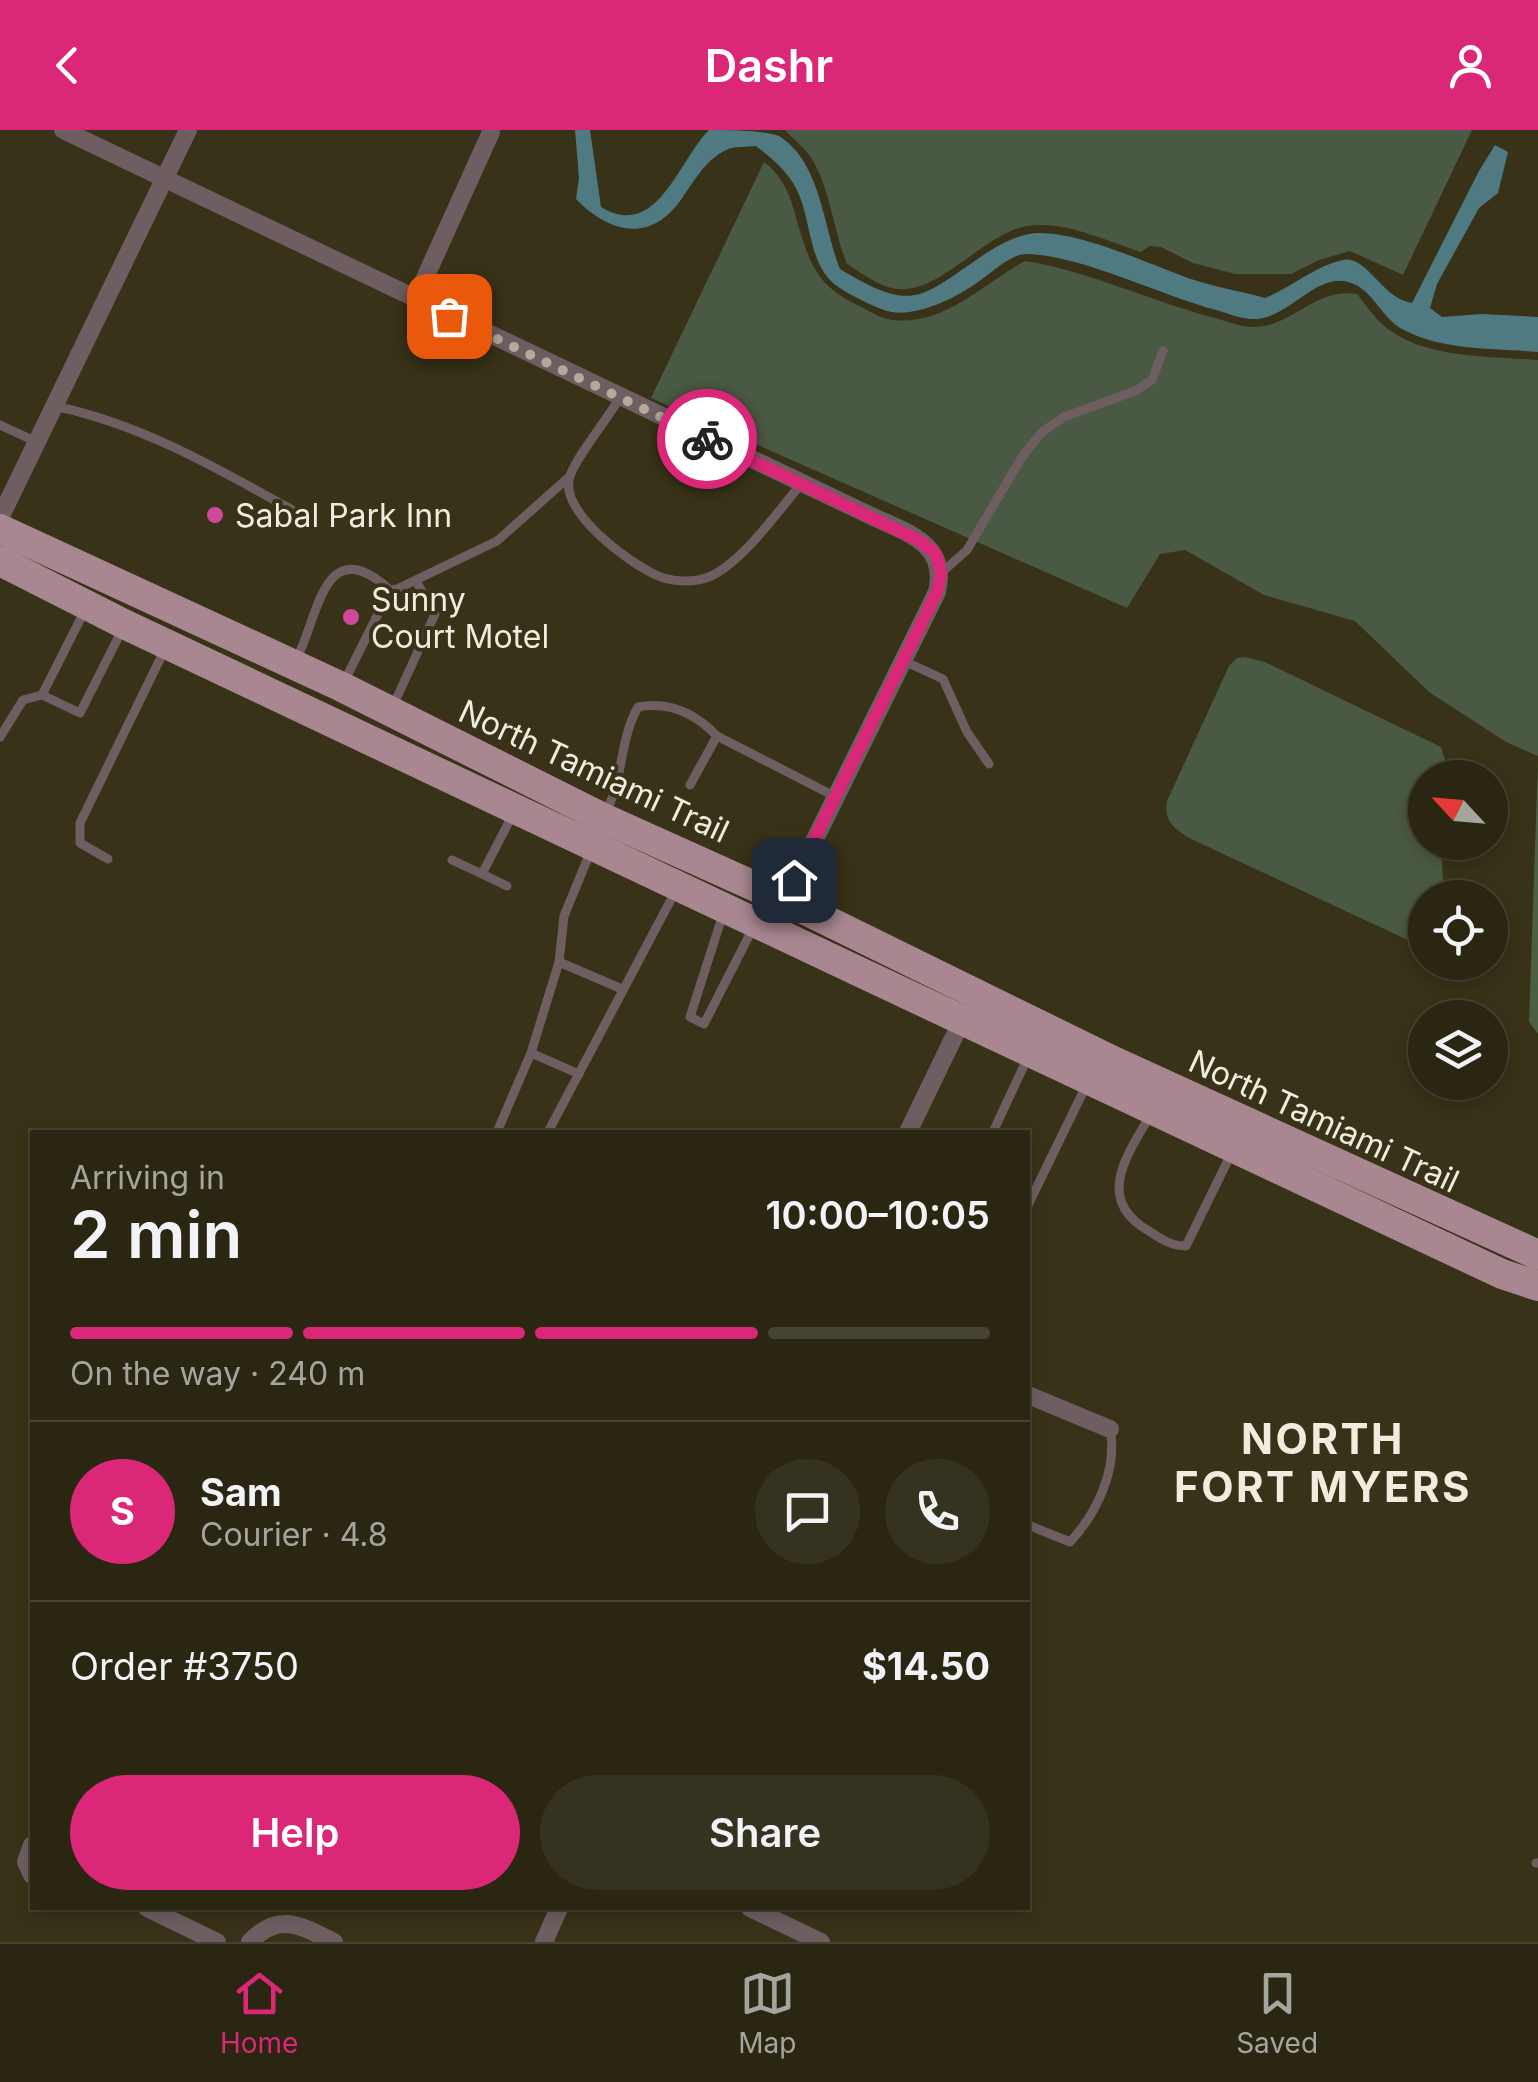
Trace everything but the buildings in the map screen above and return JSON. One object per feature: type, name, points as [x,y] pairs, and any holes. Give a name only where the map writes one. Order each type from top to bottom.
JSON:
[{"type":"main road","name":"North Tamiami Trail","points":[[0,529],[342,687],[531,780],[678,886],[725,909],[969,1006],[1528,1252]]},
{"type":"main road","points":[[0,552],[28,554],[56,564],[74,563]]},
{"type":"main road","name":"North Tamiami Trail","points":[[0,561],[515,809],[598,832],[785,900],[969,1006],[1030,1052],[1502,1274],[1538,1286]]},
{"type":"main road","points":[[353,732],[380,730],[418,744],[445,739]]},
{"type":"main road","points":[[443,775],[455,768],[469,768],[512,781],[531,780]]},
{"type":"main road","points":[[1353,1204],[1404,1218],[1419,1218],[1433,1210]]},
{"type":"main road","points":[[1434,1242],[1456,1234],[1488,1246],[1528,1252]]},
{"type":"street","points":[[63,130],[802,483],[920,541],[936,554],[941,573],[937,592],[785,900]]},
{"type":"street","points":[[0,518],[188,130]]},
{"type":"street","points":[[415,300],[491,132]]},
{"type":"street","points":[[909,1130],[969,1006]]},
{"type":"street","points":[[1030,1396],[1110,1430]]},
{"type":"street","points":[[152,1910],[217,1942]]},
{"type":"street","points":[[544,1942],[558,1910]]},
{"type":"street","points":[[754,1910],[821,1942]]},
{"type":"street","points":[[250,1942],[264,1927],[282,1922],[334,1942]]},
{"type":"lane","points":[[941,573],[967,550],[1022,457],[1042,432],[1064,416],[1135,392],[1152,380],[1163,351]]},
{"type":"lane","points":[[342,687],[390,590],[497,542],[569,478],[620,397]]},
{"type":"lane","points":[[54,406],[108,418],[303,516]]},
{"type":"lane","points":[[0,424],[37,442]]},
{"type":"lane","points":[[569,478],[569,496],[580,515],[614,548],[657,576],[682,582],[709,577],[733,560],[802,483]]},
{"type":"lane","points":[[294,665],[311,628],[320,594],[340,572],[358,568],[376,576],[390,590]]},
{"type":"lane","points":[[390,713],[435,614],[416,580]]},
{"type":"lane","points":[[42,695],[87,606]]},
{"type":"lane","points":[[0,736],[23,700],[42,695],[80,714],[124,624]]},
{"type":"lane","points":[[108,859],[83,847],[78,837],[80,823],[168,644]]},
{"type":"lane","points":[[904,661],[943,680],[966,732],[990,764]]},
{"type":"lane","points":[[498,1130],[530,1053],[559,962],[564,916],[618,787],[628,733],[638,707],[657,703],[688,712],[717,736],[836,797]]},
{"type":"lane","points":[[690,785],[717,736]]},
{"type":"lane","points":[[482,874],[515,809]]},
{"type":"lane","points":[[452,860],[508,886]]},
{"type":"lane","points":[[549,1130],[678,886]]},
{"type":"lane","points":[[725,909],[690,1016],[704,1024],[755,923]]},
{"type":"lane","points":[[559,962],[622,989]]},
{"type":"lane","points":[[994,1130],[1030,1052]]},
{"type":"lane","points":[[530,1053],[579,1074]]},
{"type":"lane","points":[[1030,1201],[1089,1080]]},
{"type":"lane","points":[[1152,1111],[1128,1156],[1118,1184],[1118,1199],[1136,1224],[1174,1246],[1186,1246],[1233,1148]]},
{"type":"lane","points":[[1030,1526],[1070,1542],[1084,1527],[1106,1481],[1114,1450],[1110,1430]]},
{"type":"green space","points":[[785,130],[1472,130],[1403,275],[1350,251],[1291,274],[1235,274],[1193,263],[1161,247],[1149,246],[1141,252],[1085,233],[1041,225],[1009,232],[940,277],[905,289],[882,285],[847,264],[818,171],[809,155]]},
{"type":"green space","points":[[764,162],[786,189],[817,273],[847,299],[888,319],[912,320],[946,310],[1025,261],[1251,327],[1270,325],[1329,296],[1357,294],[1383,325],[1417,344],[1457,354],[1538,360],[1538,756],[1506,742],[1429,692],[1355,621],[1264,595],[1185,550],[1160,554],[1127,608],[651,398]]},
{"type":"green space","points":[[1237,658],[1265,662],[1441,747],[1445,760],[1408,760],[1408,860],[1442,860],[1443,880],[1408,880],[1408,940],[1187,837],[1170,822],[1167,801],[1229,666]]},
{"type":"green space","points":[[1538,761],[1538,1034],[1529,1022]]},
{"type":"water","points":[[575,130],[590,130],[601,207],[620,215],[637,214],[652,206],[709,130],[779,136],[793,147],[812,178],[840,269],[902,296],[931,289],[999,245],[1037,233],[1094,243],[1200,282],[1265,298],[1323,267],[1352,260],[1392,294],[1412,303],[1495,145],[1508,152],[1498,193],[1479,208],[1437,284],[1430,308],[1442,317],[1538,317],[1538,352],[1470,347],[1419,337],[1396,325],[1364,290],[1348,282],[1324,284],[1278,312],[1248,319],[1073,261],[1028,254],[1010,259],[940,303],[903,313],[887,311],[848,293],[828,278],[816,257],[797,189],[782,168],[756,146],[733,148],[718,155],[668,215],[642,228],[628,229],[601,219],[576,199],[579,178]]},
{"type":"way so far","points":[[449,316],[707,439]]},
{"type":"place","name":"Sabal Park Inn","points":[[215,515]]},
{"type":"place","name":"Sunny Court Motel","points":[[351,617]]},
{"type":"district","name":"NORTH FORT MYERS","points":[[1323,1462]]},
{"type":"route","points":[[707,439],[920,541],[936,554],[941,573],[937,592],[914,642],[794,880]]}]
